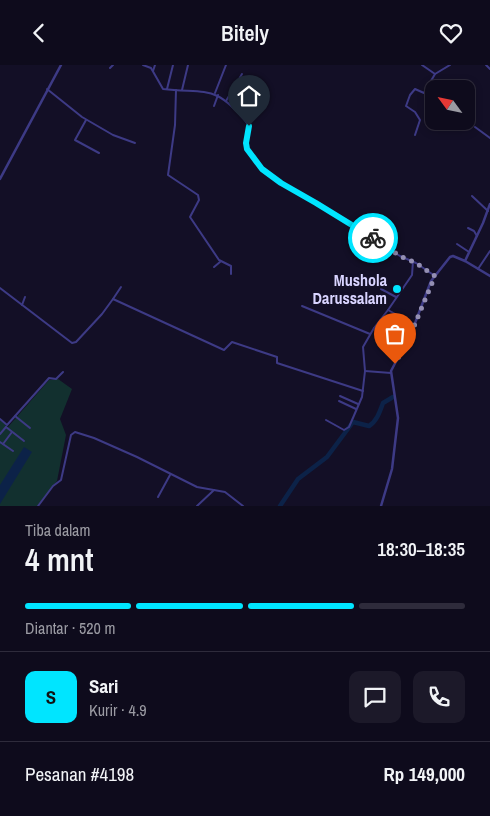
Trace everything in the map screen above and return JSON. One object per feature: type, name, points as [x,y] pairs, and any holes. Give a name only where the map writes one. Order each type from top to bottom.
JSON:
[{"type":"street","points":[[0,179],[61,65]]},
{"type":"street","points":[[143,65],[153,71],[161,88],[216,94],[226,101],[248,124],[247,149],[267,175],[316,203],[400,256],[413,261],[435,276]]},
{"type":"street","points":[[153,71],[155,65]]},
{"type":"street","points":[[167,89],[173,65]]},
{"type":"street","points":[[182,90],[188,65]]},
{"type":"street","points":[[214,106],[226,65]]},
{"type":"street","points":[[422,65],[435,74]]},
{"type":"street","points":[[415,135],[420,120],[415,112],[406,106],[413,90],[424,93],[435,74],[450,65]]},
{"type":"street","points":[[486,65],[490,69]]},
{"type":"street","points":[[226,101],[242,74]]},
{"type":"street","points":[[47,89],[86,120],[113,135],[135,143]]},
{"type":"street","points":[[176,89],[175,125],[168,175],[198,195],[199,200],[190,217],[221,262],[231,267],[231,274]]},
{"type":"street","points":[[86,120],[75,140],[100,153]]},
{"type":"street","points":[[475,127],[490,138]]},
{"type":"street","points":[[472,196],[488,211]]},
{"type":"street","points":[[465,261],[490,204]]},
{"type":"street","points":[[468,228],[474,231],[477,236]]},
{"type":"street","points":[[457,244],[469,252]]},
{"type":"street","points":[[478,269],[490,251]]},
{"type":"street","points":[[381,506],[392,469],[398,418],[391,373],[415,325],[435,276],[451,256],[454,256],[490,276]]},
{"type":"street","points":[[326,419],[346,430],[362,397],[365,371],[363,349],[370,334],[413,273],[413,261]]},
{"type":"street","points":[[214,267],[221,262]]},
{"type":"street","points":[[0,288],[62,337],[74,343],[102,314],[121,287]]},
{"type":"street","points":[[381,289],[396,297]]},
{"type":"street","points":[[22,305],[25,297]]},
{"type":"street","points":[[113,299],[224,350],[232,342],[278,358],[277,363],[363,391]]},
{"type":"street","points":[[302,306],[370,334]]},
{"type":"street","points":[[388,310],[415,325]]},
{"type":"street","points":[[374,328],[405,346]]},
{"type":"street","points":[[365,371],[391,373]]},
{"type":"street","points":[[0,434],[49,378],[56,379],[63,372]]},
{"type":"street","points":[[340,396],[358,404]]},
{"type":"street","points":[[339,401],[356,409]]},
{"type":"street","points":[[16,416],[30,428]]},
{"type":"street","points":[[0,419],[24,441]]},
{"type":"street","points":[[3,445],[12,432]]},
{"type":"street","points":[[38,506],[54,485],[62,480],[71,435],[75,432],[118,449],[197,487],[225,492],[243,506]]},
{"type":"street","points":[[0,443],[13,451]]},
{"type":"street","points":[[158,497],[171,475]]},
{"type":"street","points":[[197,506],[214,490]]},
{"type":"green space","points":[[58,379],[72,389],[60,419],[66,435],[57,481],[37,506],[0,506],[0,420],[8,427],[49,380]]},
{"type":"water","points":[[24,447],[32,452],[0,504],[0,485]]},
{"type":"waterway","points":[[280,506],[298,479],[327,457],[353,422],[369,426],[376,419],[383,403],[393,397]]},
{"type":"way so far","points":[[373,238],[435,276],[428,288],[412,331],[395,364]]},
{"type":"place","name":"Mushola Darussalam","points":[[397,289]]},
{"type":"route","points":[[249,126],[246,143],[247,149],[267,175],[373,238]]}]
